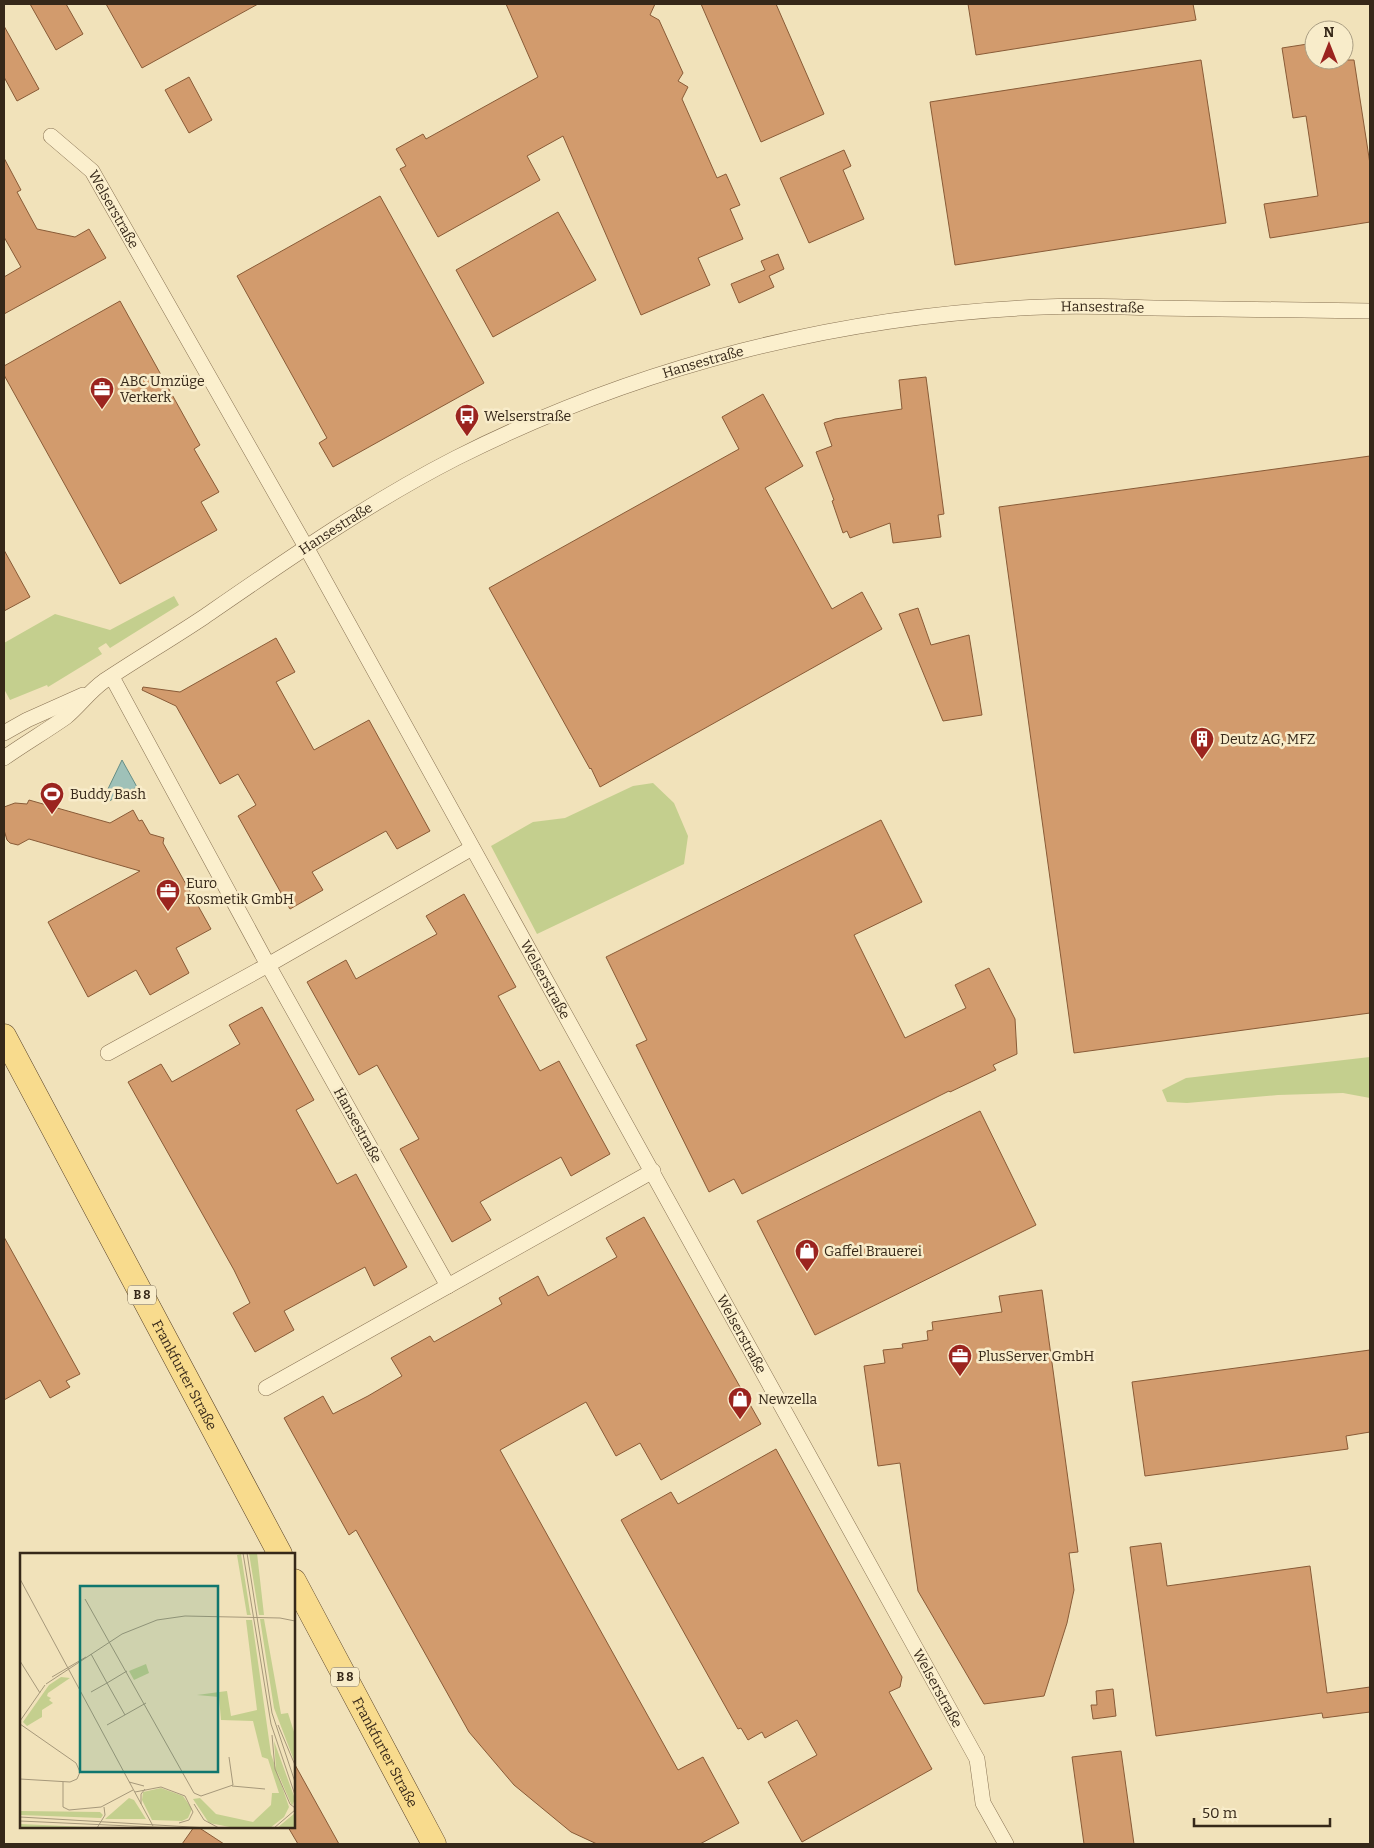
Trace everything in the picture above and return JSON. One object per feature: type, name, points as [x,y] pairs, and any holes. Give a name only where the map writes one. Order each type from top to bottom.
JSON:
[{"type":"main road","name":"Frankfurter Straße","points":[[4,1036],[279,1553]]},
{"type":"main road","name":"Frankfurter Straße","points":[[295,1583],[434,1844]]},
{"type":"street","name":"Welserstraße","points":[[51,136],[92,171],[306,547],[978,1759],[984,1803],[1006,1844]]},
{"type":"street","name":"Hansestraße","points":[[4,758],[68,714],[93,690],[112,677],[158,648],[306,547],[415,481],[447,463],[541,418],[615,389],[693,363],[823,331],[883,321],[963,312],[1045,306],[1370,311]]},
{"type":"street","name":"Hansestraße","points":[[112,677],[268,964],[448,1286]]},
{"type":"street","name":"Hansestraße","points":[[4,733],[27,720],[93,690]]},
{"type":"street","points":[[108,1053],[472,848]]},
{"type":"street","points":[[266,1388],[653,1171]]},
{"type":"green space","points":[[174,596],[179,605],[110,648],[106,643],[98,648],[102,654],[48,687],[47,685],[10,700],[4,689],[4,643],[55,614],[110,630]]},
{"type":"green space","points":[[653,783],[674,803],[688,836],[684,864],[537,934],[491,846],[533,822],[565,818],[633,786]]},
{"type":"green space","points":[[1370,1057],[1370,1098],[1343,1093],[1278,1095],[1187,1103],[1167,1102],[1162,1090],[1186,1078]]},
{"type":"water","points":[[122,760],[137,787],[107,802],[102,797],[106,793]]},
{"type":"building","points":[[30,4],[66,4],[83,34],[56,50]]},
{"type":"building","points":[[106,4],[258,4],[142,68]]},
{"type":"building","points":[[506,4],[655,4],[650,15],[659,20],[683,73],[678,81],[688,87],[682,99],[717,178],[726,174],[740,205],[730,209],[743,239],[698,258],[710,285],[641,315],[563,136],[527,156],[540,180],[438,237],[400,169],[406,166],[396,149],[423,134],[426,139],[538,77]]},
{"type":"building","points":[[701,4],[776,4],[824,114],[761,142]]},
{"type":"building","points":[[968,4],[1193,4],[1196,20],[976,55]]},
{"type":"building","points":[[4,26],[39,89],[17,101],[4,77]]},
{"type":"building","points":[[1304,45],[1304,70],[1354,70],[1354,60],[1370,164],[1370,222],[1270,238],[1264,204],[1318,196],[1306,116],[1293,118],[1282,48]]},
{"type":"building","points":[[1201,60],[1226,223],[955,265],[930,102]]},
{"type":"building","points":[[189,77],[212,120],[189,133],[165,90]]},
{"type":"building","points":[[844,150],[851,166],[843,170],[864,219],[809,243],[780,178]]},
{"type":"building","points":[[4,158],[21,190],[17,192],[37,229],[75,237],[89,229],[106,258],[4,314],[4,277],[21,267],[4,237]]},
{"type":"building","points":[[380,196],[484,383],[333,467],[319,443],[327,438],[237,276]]},
{"type":"building","points":[[558,212],[596,280],[493,337],[456,270]]},
{"type":"building","points":[[778,254],[784,269],[769,276],[774,287],[739,303],[731,284],[765,270],[761,261]]},
{"type":"building","name":"ABC Umzüge Verkerk","points":[[120,301],[200,445],[194,449],[219,492],[201,502],[217,530],[120,584],[4,375],[4,366]]},
{"type":"building","points":[[926,377],[944,514],[938,515],[941,537],[893,543],[890,523],[850,538],[847,531],[843,533],[832,501],[834,500],[816,452],[832,446],[824,423],[835,419],[902,409],[899,380]]},
{"type":"building","points":[[763,394],[803,466],[765,488],[832,609],[862,592],[882,629],[600,787],[489,588],[739,449],[722,417]]},
{"type":"building","name":"Deutz AG, MFZ","points":[[1370,456],[1370,1013],[1074,1053],[999,507]]},
{"type":"building","points":[[4,550],[30,597],[4,611]]},
{"type":"building","points":[[918,608],[931,645],[969,635],[982,715],[943,721],[899,614]]},
{"type":"building","points":[[276,638],[295,672],[276,682],[314,750],[369,720],[430,831],[397,849],[386,831],[312,872],[323,890],[290,909],[238,816],[256,805],[238,774],[220,784],[176,706],[142,690],[143,687],[180,692]]},
{"type":"building","points":[[29,800],[110,823],[133,810],[139,821],[142,820],[150,834],[164,838],[163,843],[211,929],[176,948],[189,973],[150,995],[136,970],[88,997],[48,922],[140,871],[29,839],[18,845],[10,843],[4,830],[4,807],[15,803],[27,804]]},
{"type":"building","points":[[881,820],[922,902],[854,935],[905,1038],[966,1008],[955,985],[989,968],[1015,1019],[1017,1054],[993,1065],[996,1070],[949,1091],[742,1194],[734,1179],[709,1192],[636,1045],[647,1040],[606,957]]},
{"type":"building","points":[[464,894],[516,987],[498,996],[540,1071],[559,1061],[610,1154],[571,1176],[561,1157],[521,1179],[480,1202],[491,1220],[452,1242],[400,1149],[419,1139],[377,1065],[359,1075],[307,982],[346,960],[356,979],[437,934],[426,916]]},
{"type":"building","points":[[262,1007],[314,1100],[296,1110],[337,1184],[356,1174],[407,1267],[374,1286],[365,1267],[284,1311],[294,1330],[255,1352],[233,1313],[250,1303],[234,1270],[128,1082],[161,1064],[172,1082],[240,1044],[229,1025]]},
{"type":"building","points":[[980,1111],[1036,1225],[815,1335],[757,1221]]},
{"type":"building","points":[[644,1217],[761,1424],[661,1480],[640,1443],[616,1456],[586,1402],[500,1450],[678,1770],[703,1757],[739,1823],[700,1844],[597,1844],[571,1832],[514,1785],[469,1732],[356,1530],[349,1535],[284,1418],[323,1396],[333,1414],[368,1396],[402,1376],[391,1358],[430,1336],[434,1342],[502,1304],[499,1298],[538,1276],[548,1296],[617,1257],[606,1238]]},
{"type":"building","points":[[4,1237],[80,1374],[66,1381],[70,1387],[50,1398],[40,1380],[4,1400]]},
{"type":"building","points":[[1042,1290],[1078,1552],[1069,1553],[1074,1590],[1067,1623],[1044,1696],[984,1704],[918,1591],[900,1463],[878,1466],[864,1366],[885,1363],[883,1350],[903,1348],[902,1344],[928,1340],[927,1331],[933,1330],[932,1322],[1002,1312],[999,1296]]},
{"type":"building","points":[[1370,1350],[1370,1432],[1346,1436],[1348,1449],[1145,1476],[1132,1382]]},
{"type":"building","points":[[776,1449],[902,1677],[900,1687],[889,1692],[932,1769],[802,1842],[768,1782],[817,1755],[797,1720],[765,1738],[762,1732],[748,1740],[741,1728],[738,1729],[621,1520],[671,1492],[678,1504]]},
{"type":"building","points":[[1161,1543],[1167,1586],[1310,1566],[1327,1693],[1370,1687],[1370,1712],[1323,1718],[1322,1713],[1156,1736],[1130,1547]]},
{"type":"building","points":[[1113,1689],[1116,1716],[1093,1719],[1091,1705],[1097,1705],[1096,1691]]},
{"type":"building","points":[[1121,1751],[1134,1844],[1084,1844],[1072,1757]]},
{"type":"building","points":[[295,1765],[339,1844],[298,1844],[289,1828],[295,1828]]},
{"type":"building","points":[[193,1828],[200,1828],[224,1844],[182,1844]]},
{"type":"place","name":"ABC Umzüge Verkerk","points":[[102,410]]},
{"type":"place","name":"Welserstraße","points":[[467,437]]},
{"type":"place","name":"Deutz AG, MFZ","points":[[1202,760]]},
{"type":"place","name":"Buddy Bash","points":[[52,815]]},
{"type":"place","name":"Euro Kosmetik GmbH","points":[[168,912]]},
{"type":"place","name":"Gaffel Brauerei","points":[[807,1272]]},
{"type":"place","name":"PlusServer GmbH","points":[[960,1377]]},
{"type":"place","name":"Newzella","points":[[740,1420]]}]
